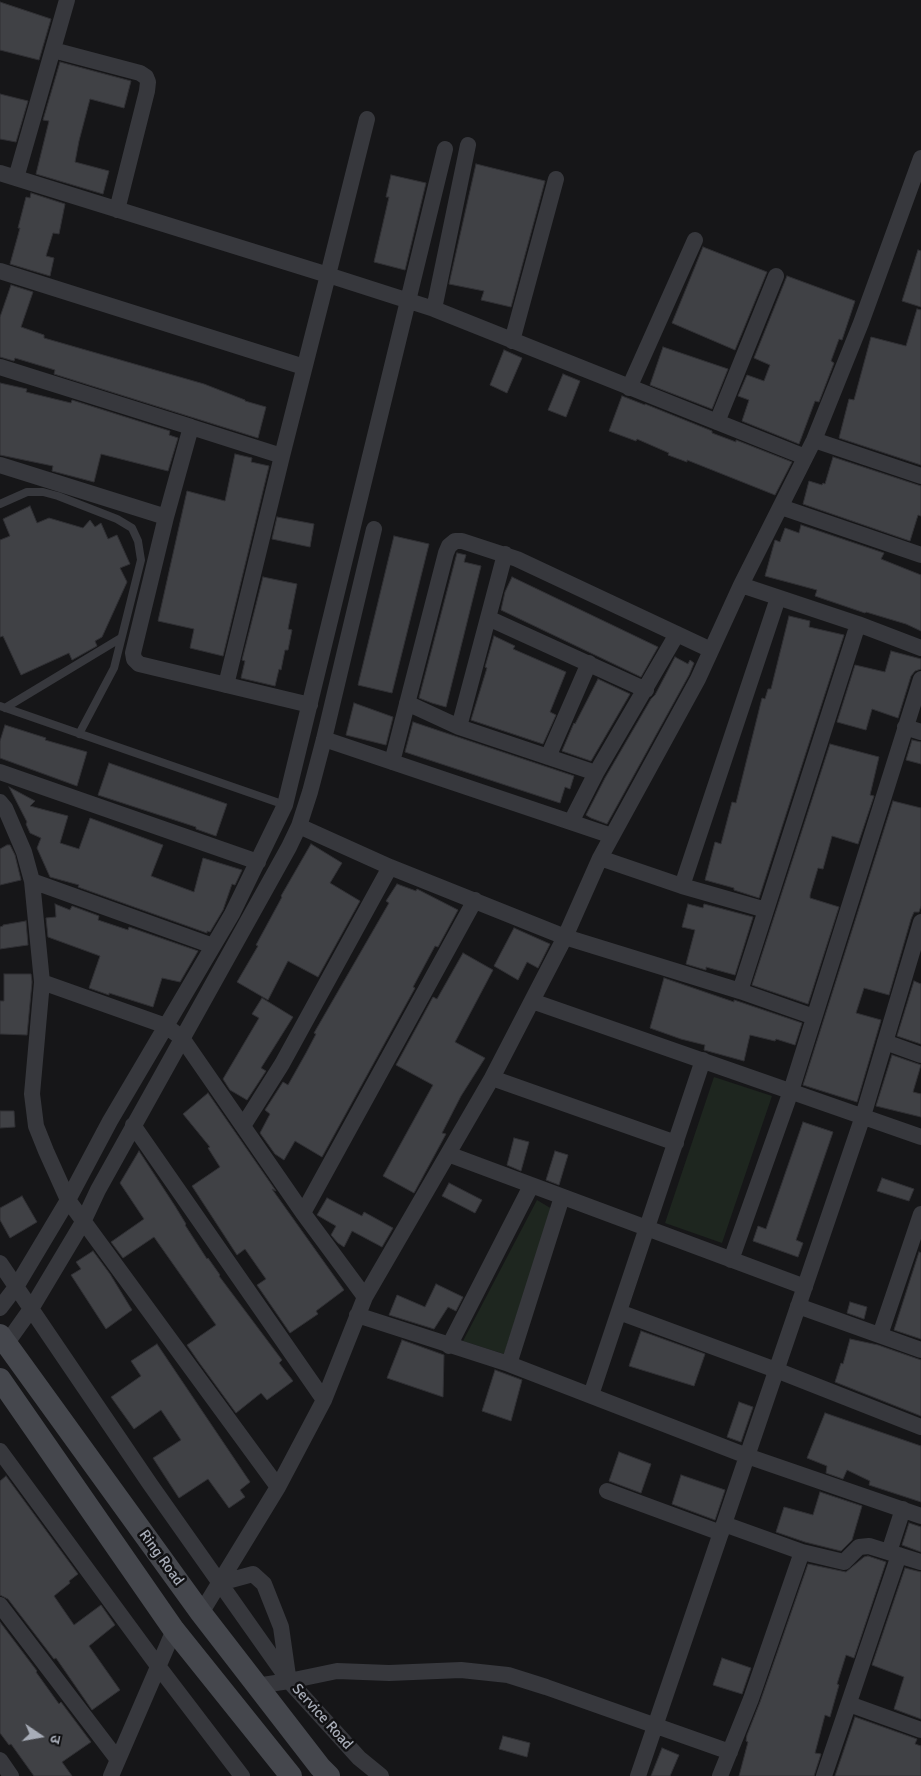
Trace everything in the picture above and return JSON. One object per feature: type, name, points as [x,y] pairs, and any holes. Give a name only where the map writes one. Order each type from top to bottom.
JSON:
[{"type":"main road","name":"Ring Road","points":[[3,1339],[201,1613],[256,1686],[329,1776]]},
{"type":"main road","name":"Ring Road","points":[[0,1379],[174,1630],[291,1776]]},
{"type":"main road","points":[[233,1706],[256,1686]]},
{"type":"street","points":[[16,178],[67,0]]},
{"type":"street","points":[[54,50],[140,73],[146,77],[148,82],[117,210]]},
{"type":"street","points":[[226,685],[367,119]]},
{"type":"street","points":[[434,309],[468,145]]},
{"type":"street","points":[[0,1308],[16,1287],[68,1200],[110,1121],[232,914],[285,804],[445,149]]},
{"type":"street","points":[[201,1613],[278,1487],[324,1400],[365,1297],[492,1078],[565,937],[600,858],[698,679],[741,585],[814,440],[861,324],[921,158]]},
{"type":"street","points":[[0,173],[434,309],[805,457]]},
{"type":"street","points":[[512,341],[556,179]]},
{"type":"street","points":[[629,388],[694,240]]},
{"type":"street","points":[[0,271],[304,367]]},
{"type":"street","points":[[717,422],[776,276]]},
{"type":"street","points":[[0,367],[282,456]]},
{"type":"street","points":[[191,427],[166,516],[133,653],[134,659],[139,664],[310,705]]},
{"type":"street","points":[[814,440],[921,476]]},
{"type":"street","points":[[0,465],[166,516]]},
{"type":"street","points":[[781,507],[921,555]]},
{"type":"street","points":[[3,1339],[31,1309],[83,1222],[98,1190],[299,826],[325,736],[374,529]]},
{"type":"street","points":[[392,762],[443,563],[449,546],[455,541],[462,540],[504,554],[711,650]]},
{"type":"street","points":[[459,727],[504,554]]},
{"type":"street","points":[[741,585],[858,624],[921,648]]},
{"type":"street","points":[[682,886],[778,598]]},
{"type":"street","points":[[488,618],[589,662],[646,690]]},
{"type":"street","points":[[740,991],[858,624]]},
{"type":"street","points":[[571,822],[596,773],[677,634]]},
{"type":"street","points":[[548,757],[589,662]]},
{"type":"street","points":[[731,1260],[791,1091],[921,679]]},
{"type":"street","points":[[407,703],[459,727],[596,773]]},
{"type":"street","points":[[304,726],[392,762],[612,836]]},
{"type":"street","points":[[905,727],[921,732]]},
{"type":"street","points":[[0,772],[258,862]]},
{"type":"street","points":[[0,802],[5,808],[24,852],[32,880],[42,982],[32,1094],[36,1126],[68,1200],[278,1487]]},
{"type":"street","points":[[299,826],[390,867],[565,937],[740,991],[814,1017]]},
{"type":"street","points":[[600,858],[682,886],[766,910]]},
{"type":"street","points":[[243,1126],[282,1064],[390,867]]},
{"type":"street","points":[[32,880],[213,946]]},
{"type":"street","points":[[303,1214],[475,900]]},
{"type":"street","points":[[638,1776],[863,1116],[885,1042],[914,972],[921,922]]},
{"type":"street","points":[[42,982],[166,1026],[182,1038],[303,1214],[365,1297]]},
{"type":"street","points":[[532,1001],[921,1137]]},
{"type":"street","points":[[885,1042],[921,1055]]},
{"type":"street","points":[[591,1394],[703,1060]]},
{"type":"street","points":[[492,1078],[676,1142]]},
{"type":"street","points":[[134,1125],[324,1400]]},
{"type":"street","points":[[448,1154],[805,1287]]},
{"type":"street","points":[[449,1346],[531,1186]]},
{"type":"street","points":[[509,1364],[562,1197]]},
{"type":"street","points":[[880,1335],[921,1214]]},
{"type":"street","points":[[0,1264],[289,1680]]},
{"type":"street","points":[[798,1306],[921,1350]]},
{"type":"street","points":[[619,1312],[776,1370],[921,1427]]},
{"type":"street","points":[[357,1315],[509,1364],[591,1394],[747,1456],[921,1516]]},
{"type":"street","points":[[0,1451],[158,1666],[242,1776]]},
{"type":"street","points":[[607,1491],[802,1552],[844,1562],[859,1547],[864,1546],[921,1562]]},
{"type":"street","points":[[824,1776],[894,1554],[903,1509]]},
{"type":"street","points":[[720,1776],[751,1700],[802,1552]]},
{"type":"street","points":[[220,1583],[254,1574],[264,1584],[281,1627],[289,1680]]},
{"type":"street","points":[[0,1605],[118,1760]]},
{"type":"street","points":[[111,1776],[174,1630]]},
{"type":"street","points":[[289,1680],[337,1671],[389,1673],[462,1670],[508,1675],[730,1752]]},
{"type":"street","name":"Service Road","points":[[256,1686],[289,1680],[359,1758],[381,1776]]},
{"type":"street","points":[[848,1704],[921,1730]]},
{"type":"street","points":[[0,1760],[12,1776]]},
{"type":"lane","points":[[0,504],[27,492],[43,492],[67,499],[117,520],[132,528],[138,542],[142,560],[114,668],[79,734]]},
{"type":"lane","points":[[2,707],[121,638]]},
{"type":"lane","points":[[2,707],[285,804]]},
{"type":"shaded area","points":[[714,1077],[772,1096],[722,1243],[665,1223]]},
{"type":"shaded area","points":[[537,1200],[552,1209],[504,1354],[463,1341]]},
{"type":"building","points":[[0,2],[51,19],[39,60],[0,50]]},
{"type":"building","points":[[60,62],[131,81],[124,108],[90,99],[79,141],[75,162],[109,171],[103,194],[36,174],[49,121],[43,120]]},
{"type":"building","points":[[0,94],[28,101],[16,142],[0,139]]},
{"type":"building","points":[[476,164],[545,181],[511,307],[481,300],[484,291],[449,284]]},
{"type":"building","points":[[391,175],[426,183],[405,270],[374,262],[389,197],[386,197]]},
{"type":"building","points":[[31,193],[65,204],[59,234],[53,233],[46,256],[54,258],[50,276],[10,264],[26,197],[30,198]]},
{"type":"building","points":[[703,247],[767,272],[735,350],[672,323]]},
{"type":"building","points":[[918,250],[921,251],[921,307],[902,301]]},
{"type":"building","points":[[787,276],[855,301],[842,340],[839,339],[831,361],[834,363],[819,402],[815,401],[799,444],[742,421],[749,400],[738,396],[747,375],[764,381],[770,365],[754,358]]},
{"type":"building","points":[[11,285],[33,292],[21,327],[44,335],[44,338],[204,384],[245,401],[266,407],[258,438],[54,374],[55,370],[15,358],[14,361],[0,357],[0,317]]},
{"type":"building","points":[[917,309],[921,310],[921,465],[839,438],[849,399],[854,400],[871,337],[906,346]]},
{"type":"building","points":[[663,347],[728,369],[712,409],[650,385]]},
{"type":"building","points":[[504,350],[522,358],[507,393],[490,385]]},
{"type":"building","points":[[563,374],[580,381],[566,417],[548,410]]},
{"type":"building","points":[[0,383],[27,389],[26,392],[71,403],[72,400],[170,431],[169,435],[178,438],[168,471],[101,454],[94,482],[52,471],[53,466],[0,455]]},
{"type":"building","points":[[622,396],[712,431],[712,433],[736,442],[736,440],[792,462],[775,495],[687,460],[687,462],[668,455],[669,453],[637,439],[636,441],[609,431]]},
{"type":"building","points":[[235,454],[252,458],[251,462],[269,466],[223,656],[190,648],[194,629],[158,621],[187,491],[225,501]]},
{"type":"building","points":[[833,457],[921,486],[921,516],[918,515],[910,541],[803,504],[809,481],[822,485],[823,483],[825,484]]},
{"type":"building","points":[[30,506],[37,523],[49,518],[83,528],[90,520],[95,527],[101,523],[108,539],[117,535],[130,564],[120,568],[127,582],[102,637],[95,641],[97,646],[72,660],[69,653],[21,675],[3,636],[0,637],[0,540],[10,536],[3,519]]},
{"type":"building","points":[[277,517],[314,524],[310,547],[272,539]]},
{"type":"building","points":[[801,525],[884,553],[881,559],[921,575],[921,631],[906,624],[865,613],[815,596],[817,590],[765,576],[775,540],[780,542],[785,528],[799,533]]},
{"type":"building","points":[[394,536],[429,544],[392,693],[358,685]]},
{"type":"building","points":[[457,553],[466,555],[464,562],[481,566],[446,707],[419,698]]},
{"type":"building","points":[[263,577],[297,584],[288,629],[292,630],[288,650],[285,650],[275,686],[241,678],[245,661],[242,660]]},
{"type":"building","points":[[512,577],[658,647],[641,677],[501,610],[505,592]]},
{"type":"building","points":[[789,616],[810,621],[809,627],[844,635],[759,898],[734,890],[734,888],[705,880],[715,842],[721,844],[732,802],[736,803],[762,698],[765,699],[768,689],[771,689]]},
{"type":"building","points":[[494,636],[515,646],[513,649],[566,672],[550,712],[556,715],[543,744],[471,720],[487,668],[485,667]]},
{"type":"building","points":[[891,651],[921,659],[921,669],[915,671],[911,676],[898,718],[872,709],[866,730],[837,722],[855,665],[885,672]]},
{"type":"building","points":[[675,657],[688,664],[690,660],[694,663],[689,675],[607,824],[591,818],[586,815],[605,778],[655,695]]},
{"type":"building","points":[[598,679],[630,694],[591,761],[562,751],[574,723]]},
{"type":"building","points":[[354,703],[393,717],[386,745],[346,735]]},
{"type":"building","points":[[413,722],[574,776],[570,789],[565,787],[560,803],[405,752]]},
{"type":"building","points":[[5,725],[46,738],[45,740],[87,752],[77,786],[0,758],[0,741]]},
{"type":"building","points":[[912,740],[921,742],[921,764],[906,760]]},
{"type":"building","points":[[830,744],[879,757],[870,795],[874,796],[858,844],[832,836],[823,869],[818,868],[810,895],[810,898],[839,907],[808,1004],[752,985]]},
{"type":"building","points":[[109,763],[227,804],[216,836],[196,829],[196,827],[98,795]]},
{"type":"building","points":[[9,787],[35,801],[30,806],[68,816],[60,843],[79,849],[90,818],[163,845],[151,876],[194,892],[203,858],[242,870],[235,885],[232,884],[223,910],[210,932],[207,931],[207,933],[78,887],[79,885],[50,877],[37,848],[41,838],[30,833],[27,822]]},
{"type":"building","points":[[893,801],[921,808],[921,906],[919,912],[914,912],[911,919],[889,995],[864,988],[856,1013],[881,1020],[857,1102],[803,1085]]},
{"type":"building","points":[[311,844],[342,863],[330,883],[360,901],[318,977],[288,961],[268,1000],[237,982],[258,946],[256,945],[281,896]]},
{"type":"building","points":[[10,845],[15,855],[21,880],[0,885],[0,849]]},
{"type":"building","points":[[397,884],[416,891],[417,889],[458,910],[438,947],[435,946],[413,987],[415,988],[322,1157],[295,1141],[284,1160],[275,1154],[260,1133],[270,1114],[265,1110],[283,1082],[288,1085],[316,1034],[314,1033],[389,903],[386,901]]},
{"type":"building","points":[[55,904],[70,910],[72,906],[99,916],[98,920],[128,930],[129,927],[198,951],[180,982],[162,978],[153,1007],[109,993],[109,995],[89,988],[100,956],[48,937],[46,918],[56,917]]},
{"type":"building","points":[[688,904],[703,908],[704,904],[753,917],[735,975],[686,964],[695,930],[682,927]]},
{"type":"building","points":[[26,921],[28,945],[0,949],[0,927]]},
{"type":"building","points":[[514,928],[550,944],[538,968],[527,962],[518,980],[494,966]]},
{"type":"building","points":[[463,953],[493,970],[455,1042],[485,1058],[461,1096],[442,1133],[446,1134],[414,1193],[383,1176],[433,1085],[396,1065],[433,997],[437,999]]},
{"type":"building","points":[[4,974],[31,974],[32,982],[27,1035],[0,1034],[0,1001],[4,1001]]},
{"type":"building","points":[[664,978],[802,1023],[795,1045],[776,1039],[775,1041],[750,1035],[744,1061],[704,1050],[705,1045],[650,1028]]},
{"type":"building","points":[[914,981],[921,984],[921,1044],[897,1036]]},
{"type":"building","points":[[262,998],[293,1017],[261,1068],[266,1071],[247,1100],[230,1090],[223,1079],[259,1018],[252,1014]]},
{"type":"building","points":[[892,1055],[921,1065],[913,1092],[921,1094],[921,1117],[876,1106]]},
{"type":"building","points":[[208,1093],[276,1191],[272,1189],[344,1290],[316,1311],[318,1314],[290,1333],[257,1285],[266,1279],[245,1249],[237,1255],[192,1186],[220,1167],[208,1148],[210,1147],[183,1114]]},
{"type":"building","points":[[0,1111],[14,1111],[15,1127],[0,1128]]},
{"type":"building","points":[[803,1122],[833,1132],[796,1240],[803,1243],[798,1257],[753,1241],[758,1226],[766,1229]]},
{"type":"building","points":[[514,1138],[529,1142],[521,1171],[507,1165]]},
{"type":"building","points":[[139,1151],[207,1259],[282,1360],[279,1363],[293,1381],[267,1400],[261,1393],[236,1413],[198,1361],[187,1345],[216,1325],[154,1237],[123,1258],[111,1242],[144,1219],[120,1183]]},
{"type":"building","points":[[555,1151],[568,1155],[559,1185],[546,1180]]},
{"type":"building","points":[[882,1178],[914,1189],[909,1201],[877,1191]]},
{"type":"building","points":[[449,1183],[482,1200],[475,1213],[442,1196]]},
{"type":"building","points":[[22,1196],[37,1222],[10,1238],[0,1220],[0,1208]]},
{"type":"building","points":[[327,1198],[362,1216],[364,1212],[393,1228],[382,1247],[352,1231],[344,1247],[338,1243],[331,1235],[336,1226],[317,1215]]},
{"type":"building","points":[[93,1251],[132,1310],[106,1329],[71,1275],[81,1269],[76,1262]]},
{"type":"building","points":[[919,1252],[921,1253],[921,1339],[894,1330]]},
{"type":"building","points":[[436,1284],[463,1297],[456,1311],[448,1307],[434,1329],[389,1315],[397,1295],[425,1307]]},
{"type":"building","points":[[850,1302],[867,1307],[864,1319],[847,1313]]},
{"type":"building","points":[[641,1331],[705,1354],[694,1386],[629,1366]]},
{"type":"building","points":[[850,1339],[878,1345],[921,1360],[921,1416],[835,1382],[841,1363],[843,1364]]},
{"type":"building","points":[[402,1340],[444,1355],[443,1397],[387,1378]]},
{"type":"building","points":[[157,1344],[250,1482],[240,1490],[245,1497],[229,1508],[208,1479],[179,1498],[153,1458],[181,1440],[161,1410],[134,1429],[111,1397],[141,1376],[131,1361]]},
{"type":"building","points":[[495,1370],[522,1380],[511,1421],[482,1411]]},
{"type":"building","points":[[739,1402],[753,1407],[741,1442],[727,1437]]},
{"type":"building","points":[[825,1413],[921,1446],[921,1502],[869,1485],[870,1481],[847,1470],[843,1479],[826,1473],[827,1466],[807,1458]]},
{"type":"building","points":[[619,1452],[651,1464],[641,1493],[609,1481]]},
{"type":"building","points":[[681,1475],[725,1490],[715,1520],[672,1504]]},
{"type":"building","points":[[6,1476],[78,1574],[54,1596],[74,1625],[101,1605],[115,1625],[89,1646],[120,1690],[92,1710],[56,1658],[54,1659],[8,1599],[0,1595],[0,1481]]},
{"type":"building","points":[[820,1492],[862,1506],[852,1540],[841,1551],[776,1532],[784,1507],[813,1515]]},
{"type":"building","points":[[909,1523],[921,1527],[921,1552],[902,1545]]},
{"type":"building","points":[[868,1556],[886,1562],[854,1658],[846,1655],[830,1717],[825,1715],[815,1753],[821,1754],[814,1776],[739,1776],[748,1742],[746,1741],[747,1735],[808,1564],[846,1572],[864,1557]]},
{"type":"building","points":[[905,1568],[921,1572],[921,1719],[894,1709],[904,1677],[872,1665]]},
{"type":"building","points":[[0,1622],[59,1704],[61,1702],[91,1742],[62,1762],[72,1776],[34,1776],[11,1744],[9,1745],[0,1733]]},
{"type":"building","points":[[722,1658],[751,1668],[742,1694],[713,1685]]},
{"type":"building","points":[[855,1717],[917,1739],[915,1744],[921,1746],[921,1776],[835,1776]]},
{"type":"building","points":[[503,1736],[530,1743],[527,1757],[499,1749]]},
{"type":"building","points":[[662,1748],[679,1755],[670,1776],[651,1776]]}]
